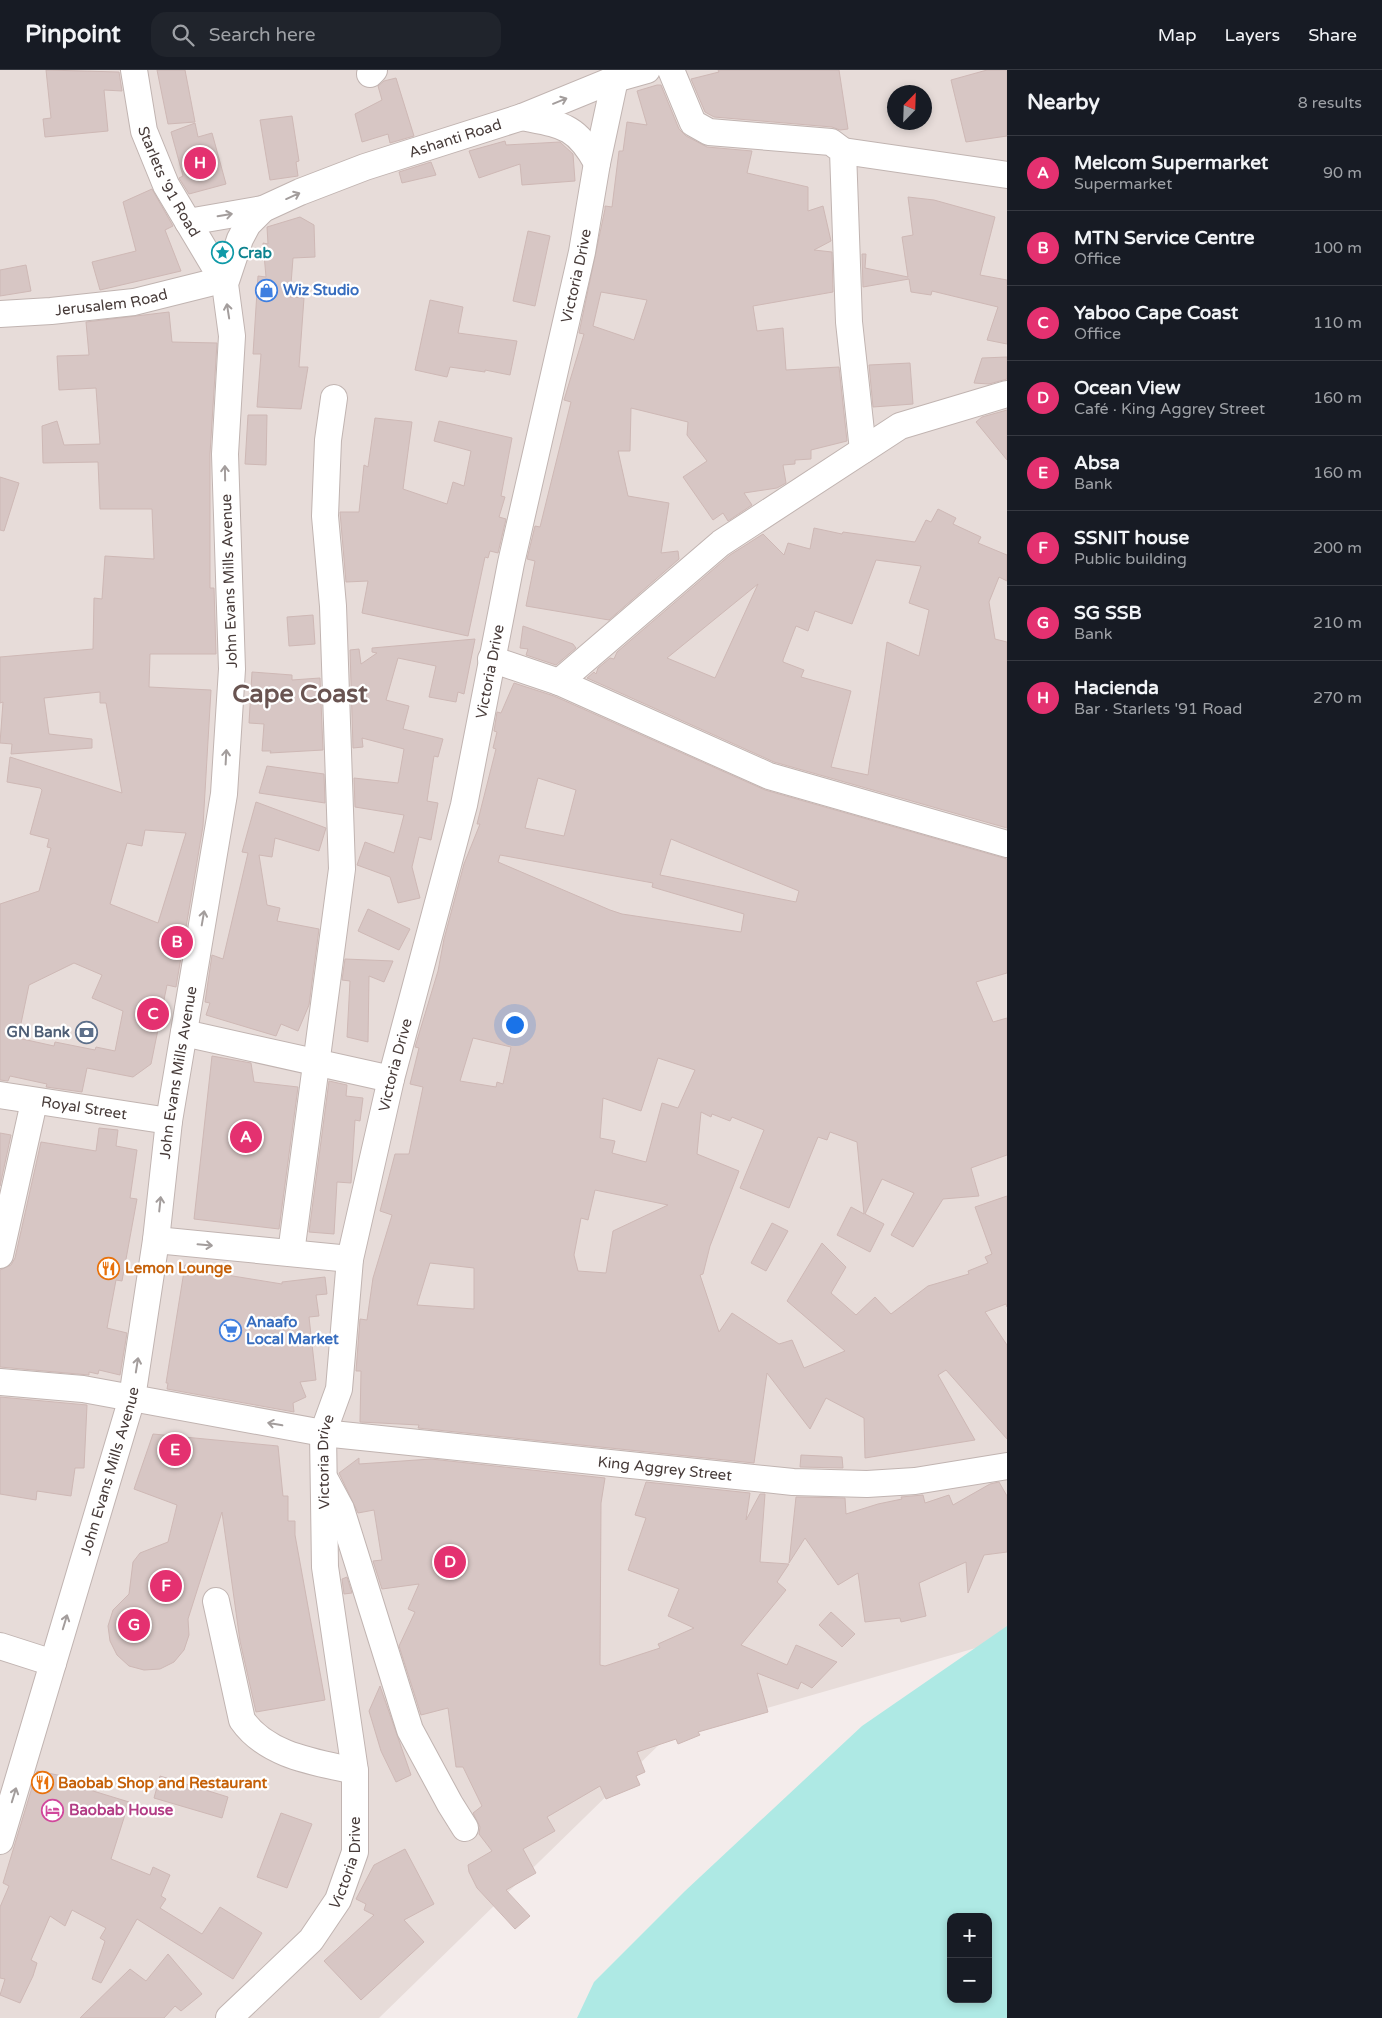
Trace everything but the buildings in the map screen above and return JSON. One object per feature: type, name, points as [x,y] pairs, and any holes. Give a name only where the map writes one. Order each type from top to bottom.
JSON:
[{"type":"street","name":"Starlets '91 Road","points":[[134,70],[144,131],[166,185],[224,282]]},
{"type":"street","name":"Ashanti Road","points":[[188,222],[263,209],[365,167],[522,117],[616,79],[647,70]]},
{"type":"street","points":[[671,70],[693,123],[700,129],[709,132],[831,142],[843,151],[1007,175]]},
{"type":"street","name":"Victoria Drive","points":[[229,2018],[311,1940],[338,1900],[355,1852],[355,1771],[325,1567],[323,1433],[339,1389],[350,1258],[391,1079],[464,805],[491,659],[582,252],[597,163],[616,79]]},
{"type":"street","points":[[522,117],[552,123],[576,132],[588,146],[597,163]]},
{"type":"street","points":[[843,151],[849,322],[863,450]]},
{"type":"street","name":"Ashanti Road","points":[[224,282],[240,239],[248,224],[263,209]]},
{"type":"street","name":"Jerusalem Road","points":[[0,314],[51,311],[134,302],[224,282]]},
{"type":"street","name":"John Evans Mills Avenue","points":[[0,1842],[132,1398],[156,1240],[169,1121],[224,794],[231,679],[225,454],[232,336],[224,282]]},
{"type":"street","points":[[560,682],[721,544],[900,426],[1007,394]]},
{"type":"street","points":[[291,1253],[342,869],[333,606],[325,516],[328,440],[334,398]]},
{"type":"street","points":[[491,659],[560,682],[770,776],[1007,844]]},
{"type":"street","points":[[184,1033],[391,1079]]},
{"type":"street","name":"Royal Street","points":[[0,1095],[34,1102],[169,1121]]},
{"type":"street","points":[[0,1255],[34,1102]]},
{"type":"street","points":[[156,1240],[350,1258]]},
{"type":"street","name":"King Aggrey Street","points":[[0,1382],[83,1389],[323,1433],[793,1482],[867,1484],[914,1481],[1007,1466]]},
{"type":"street","points":[[324,1476],[342,1510],[410,1730],[465,1828]]},
{"type":"street","points":[[216,1601],[242,1720],[252,1734],[302,1759],[355,1771]]},
{"type":"street","points":[[0,1646],[53,1663]]},
{"type":"shaded area","points":[[0,70],[1007,70],[1007,1639],[667,1737],[379,2018],[0,2018]]},
{"type":"water","points":[[1007,1626],[1007,2018],[577,2018],[594,1982],[685,1891],[862,1726]]},
{"type":"place","name":"Hacienda","points":[[200,163]]},
{"type":"place","name":"Crab","points":[[222,253]]},
{"type":"place","name":"Wiz Studio","points":[[267,290]]},
{"type":"place","name":"MTN Service Centre","points":[[177,942]]},
{"type":"place","name":"Yaboo Cape Coast","points":[[153,1014]]},
{"type":"place","name":"GN Bank","points":[[86,1032]]},
{"type":"place","name":"Melcom Supermarket","points":[[246,1137]]},
{"type":"place","name":"Lemon Lounge","points":[[109,1268]]},
{"type":"place","name":"Anaafo Local Market","points":[[230,1331]]},
{"type":"place","name":"Absa","points":[[175,1450]]},
{"type":"place","name":"Ocean View","points":[[450,1562]]},
{"type":"place","name":"SSNIT house","points":[[166,1586]]},
{"type":"place","name":"SG SSB","points":[[134,1625]]},
{"type":"place","name":"Baobab Shop and Restaurant","points":[[42,1783]]},
{"type":"place","name":"Baobab House","points":[[53,1810]]},
{"type":"district","name":"Cape Coast","points":[[300,694]]}]
